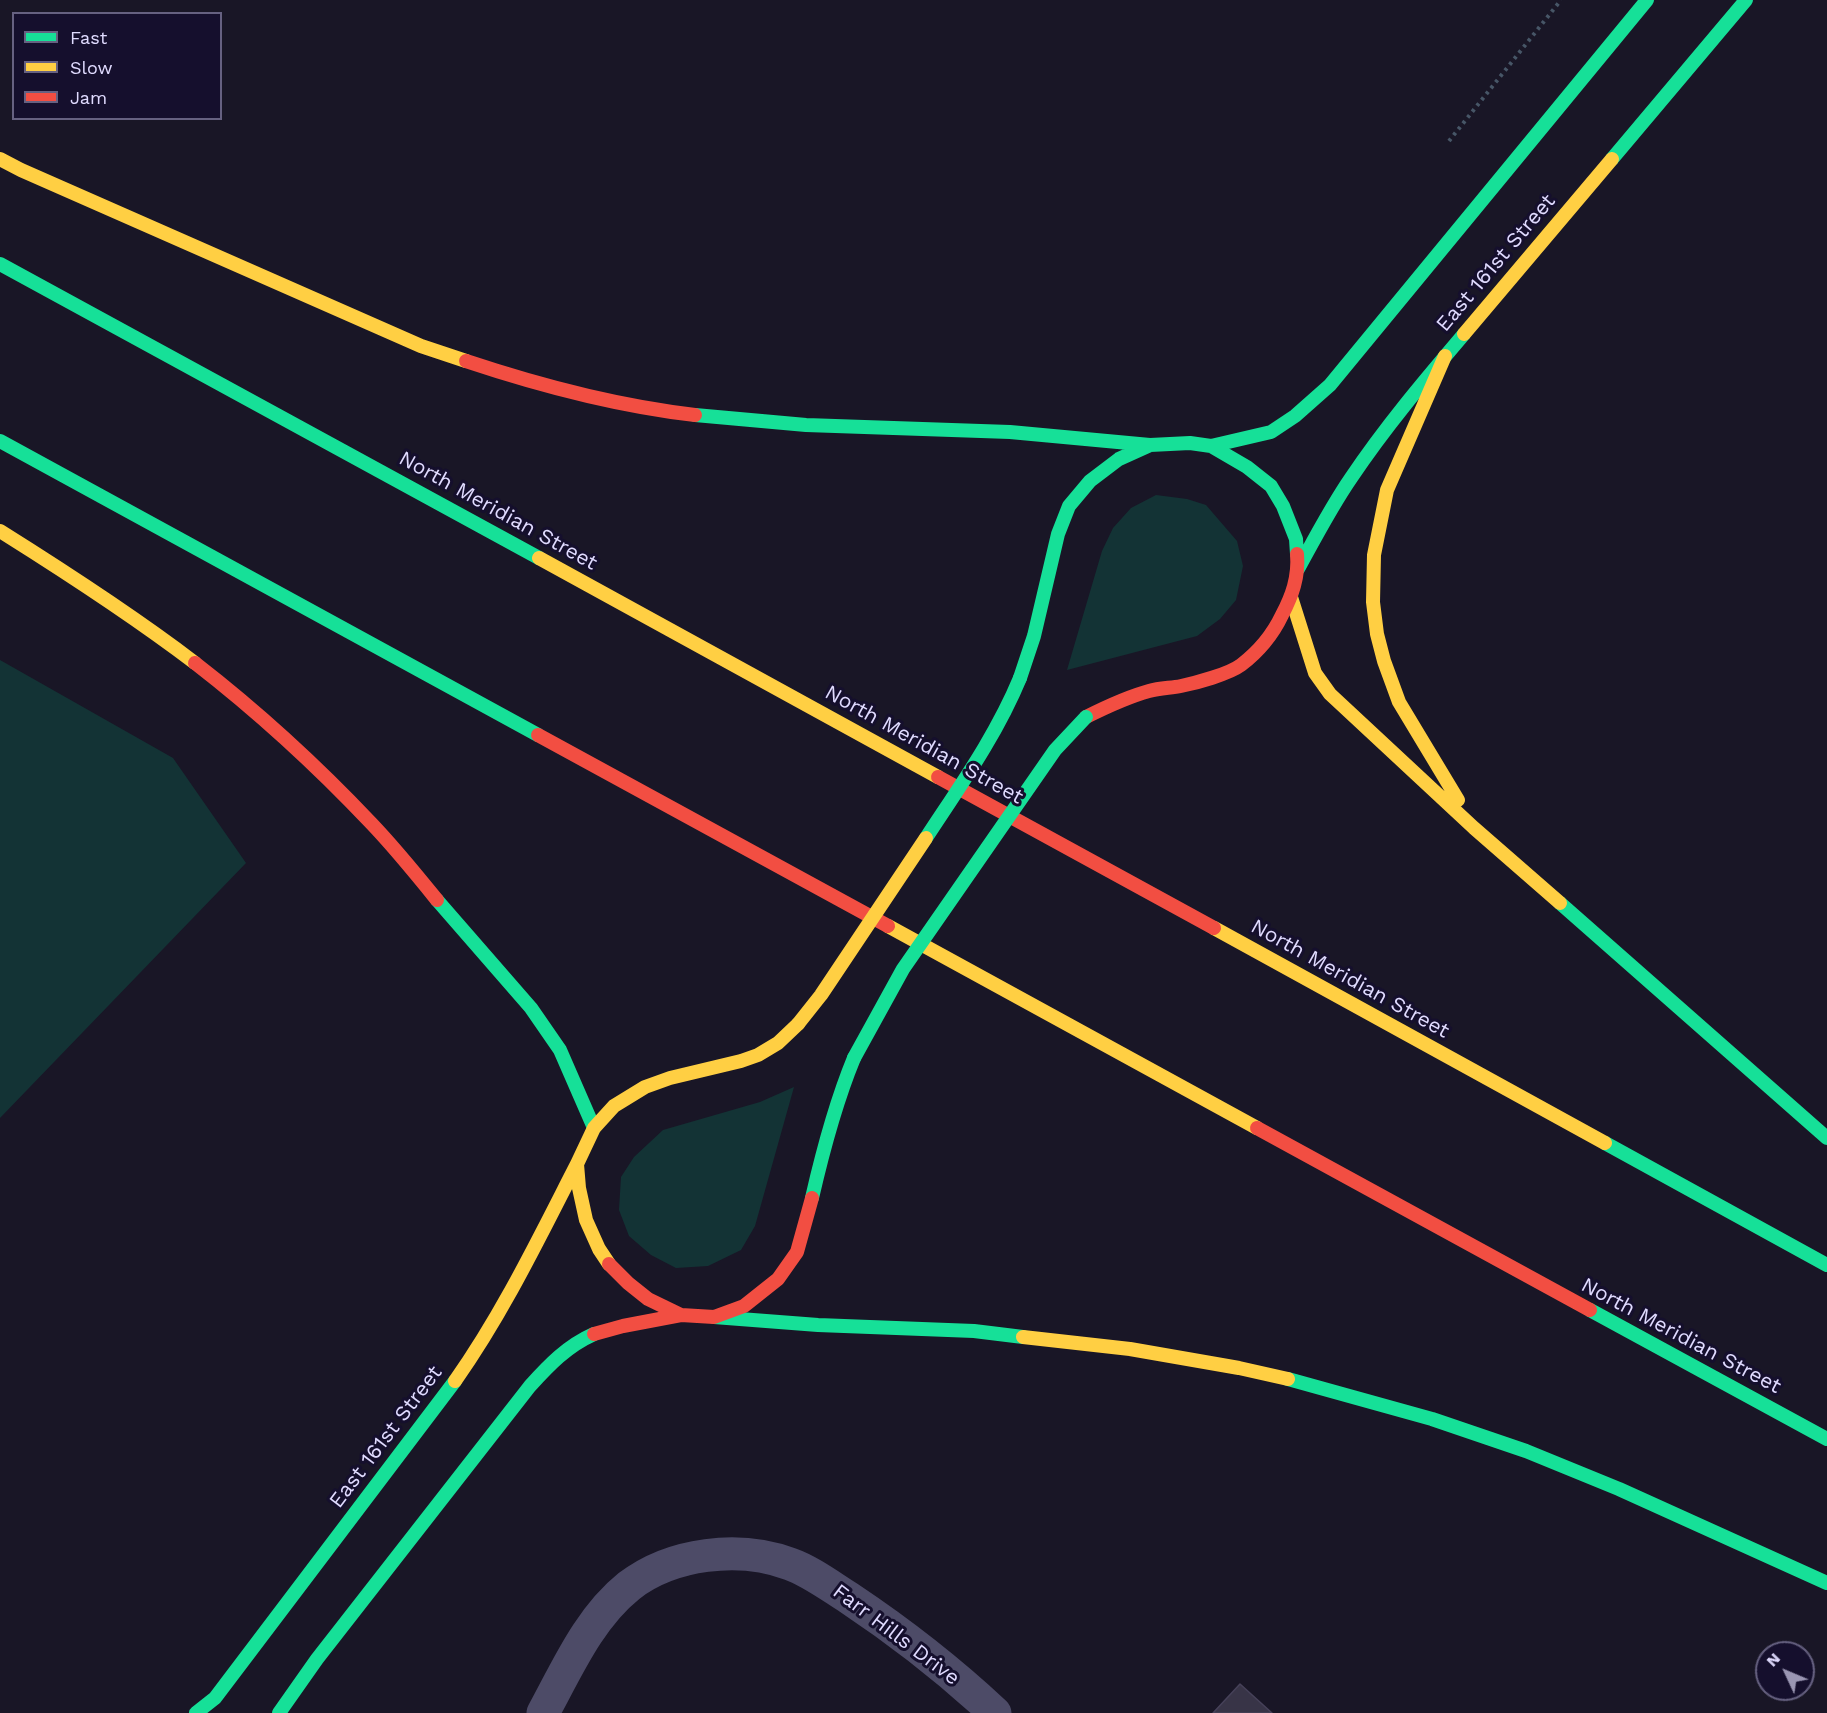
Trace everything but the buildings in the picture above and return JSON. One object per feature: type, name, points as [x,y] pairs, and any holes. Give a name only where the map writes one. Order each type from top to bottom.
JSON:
[{"type":"main road","points":[[0,159],[422,346],[486,369],[554,388],[683,414],[766,423],[1011,433],[1150,446],[1190,443],[1211,446],[1271,432],[1295,416],[1330,385],[1647,0]]},
{"type":"main road","name":"East 161st Street","points":[[1298,569],[1327,516],[1362,462],[1445,356],[1746,0]]},
{"type":"main road","name":"North Meridian Street","points":[[0,264],[603,592],[1827,1265]]},
{"type":"main road","points":[[1445,356],[1387,490],[1378,524],[1374,555],[1373,602],[1377,634],[1385,667],[1399,702],[1474,828]]},
{"type":"main road","name":"North Meridian Street","points":[[0,441],[1827,1439]]},
{"type":"main road","name":"East 161st Street","points":[[196,1713],[215,1698],[469,1361],[511,1292],[594,1128],[614,1106],[645,1087],[670,1078],[741,1061],[758,1054],[778,1042],[798,1024],[821,995],[979,758],[1007,710],[1034,636],[1058,534],[1069,506],[1090,481],[1119,459],[1150,446]]},
{"type":"main road","points":[[714,1317],[744,1306],[778,1279],[797,1252],[808,1218],[824,1145],[841,1090],[854,1059],[903,969],[1055,750],[1086,717],[1112,704],[1151,690],[1182,686],[1210,678],[1240,666],[1258,650],[1277,625],[1291,597],[1298,569],[1296,539],[1283,506],[1271,486],[1247,467],[1211,446]]},
{"type":"main road","points":[[0,531],[92,589],[226,687],[289,743],[372,824],[531,1008],[560,1050],[594,1128]]},
{"type":"main road","points":[[1291,597],[1315,673],[1330,694],[1474,828],[1827,1138]]},
{"type":"main road","points":[[577,1164],[579,1188],[586,1220],[599,1249],[611,1266],[628,1283],[648,1299],[681,1315]]},
{"type":"main road","points":[[279,1713],[286,1700],[331,1640],[530,1386],[555,1359],[571,1345],[595,1333],[681,1315],[818,1325],[985,1332],[1130,1349],[1298,1381],[1432,1419],[1526,1451],[1619,1489],[1827,1583]]},
{"type":"street","name":"Farr Hills Drive","points":[[543,1713],[584,1640],[611,1604],[630,1586],[671,1563],[711,1556],[750,1555],[792,1564],[828,1584],[890,1625],[972,1691],[995,1713]]},
{"type":"path","points":[[1449,141],[1562,0]]},
{"type":"green space","points":[[1156,495],[1187,499],[1206,505],[1237,541],[1243,566],[1236,600],[1220,619],[1197,636],[1067,670],[1102,551],[1113,528],[1131,508]]},
{"type":"green space","points":[[0,660],[173,758],[246,863],[0,1118]]},
{"type":"green space","points":[[794,1087],[755,1226],[741,1250],[708,1266],[676,1268],[651,1255],[629,1236],[619,1210],[621,1177],[634,1157],[663,1130],[760,1102]]},
{"type":"traffic: fast","points":[[1211,446],[1271,432],[1295,416],[1330,385],[1647,0]]},
{"type":"traffic: fast","points":[[1612,159],[1746,0]]},
{"type":"traffic: fast","points":[[0,264],[539,558]]},
{"type":"traffic: fast","points":[[1298,569],[1323,523],[1364,459],[1464,334]]},
{"type":"traffic: fast","points":[[695,415],[806,425],[1010,432],[1150,445]]},
{"type":"traffic: fast","points":[[0,441],[538,735]]},
{"type":"traffic: fast","points":[[1020,678],[1034,636],[1058,534],[1069,506],[1090,481],[1119,459],[1150,445],[1190,443],[1211,446],[1247,467],[1271,486],[1283,506],[1296,539],[1297,554]]},
{"type":"traffic: fast","points":[[926,838],[989,740],[1020,678]]},
{"type":"traffic: fast","points":[[854,1058],[903,969],[1055,750],[1086,717]]},
{"type":"traffic: fast","points":[[437,900],[531,1008],[560,1050],[594,1128]]},
{"type":"traffic: fast","points":[[1560,903],[1827,1138]]},
{"type":"traffic: fast","points":[[812,1198],[830,1127],[854,1058]]},
{"type":"traffic: fast","points":[[1605,1143],[1827,1265]]},
{"type":"traffic: fast","points":[[1590,1310],[1827,1439]]},
{"type":"traffic: fast","points":[[714,1317],[818,1325],[974,1331],[1023,1337]]},
{"type":"traffic: fast","points":[[279,1713],[317,1659],[530,1386],[551,1363],[567,1350],[594,1334]]},
{"type":"traffic: fast","points":[[1288,1379],[1432,1419],[1526,1451],[1619,1489],[1827,1583]]},
{"type":"traffic: fast","points":[[196,1713],[215,1698],[455,1381]]},
{"type":"traffic: slow","points":[[0,159],[421,346],[466,361]]},
{"type":"traffic: slow","points":[[1464,334],[1612,159]]},
{"type":"traffic: slow","points":[[1445,356],[1387,490],[1374,555],[1373,602],[1377,634],[1384,661],[1399,702],[1458,800]]},
{"type":"traffic: slow","points":[[0,531],[99,595],[195,663]]},
{"type":"traffic: slow","points":[[539,558],[938,777]]},
{"type":"traffic: slow","points":[[1291,597],[1315,673],[1330,694],[1474,828],[1560,903]]},
{"type":"traffic: slow","points":[[798,1024],[821,995],[926,838]]},
{"type":"traffic: slow","points":[[888,926],[1257,1128]]},
{"type":"traffic: slow","points":[[1214,928],[1605,1143]]},
{"type":"traffic: slow","points":[[609,1264],[599,1249],[586,1220],[579,1188],[577,1164],[594,1128],[614,1106],[645,1087],[670,1078],[758,1055],[778,1043],[798,1024]]},
{"type":"traffic: slow","points":[[455,1381],[505,1302],[577,1164]]},
{"type":"traffic: slow","points":[[1023,1337],[1130,1349],[1288,1379]]},
{"type":"traffic: jam","points":[[466,361],[579,394],[695,415]]},
{"type":"traffic: jam","points":[[1086,717],[1141,693],[1203,680],[1229,672],[1241,665],[1265,642],[1282,615],[1294,586],[1297,554]]},
{"type":"traffic: jam","points":[[195,663],[264,720],[329,781],[371,823],[437,900]]},
{"type":"traffic: jam","points":[[538,735],[888,926]]},
{"type":"traffic: jam","points":[[938,777],[1214,928]]},
{"type":"traffic: jam","points":[[1257,1128],[1590,1310]]},
{"type":"traffic: jam","points":[[609,1264],[648,1299],[681,1315],[714,1317],[744,1306],[778,1279],[797,1252],[812,1198]]},
{"type":"traffic: jam","points":[[594,1334],[681,1315]]}]
